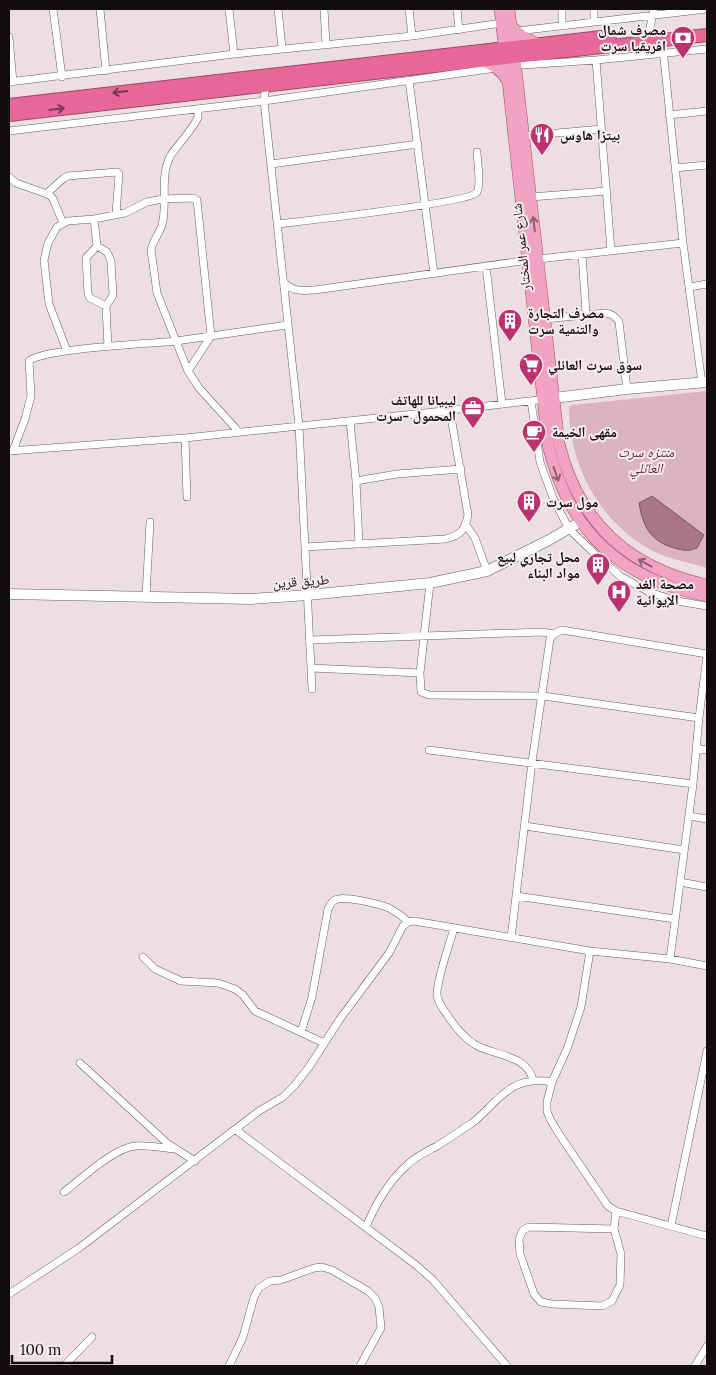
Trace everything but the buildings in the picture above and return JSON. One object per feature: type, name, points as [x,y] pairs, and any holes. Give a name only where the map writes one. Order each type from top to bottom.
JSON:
[{"type":"highway","points":[[9,105],[480,55],[512,55],[536,49],[649,32],[707,26]]},
{"type":"highway","points":[[536,49],[707,35]]},
{"type":"highway","points":[[9,115],[266,85],[480,55]]},
{"type":"main road","points":[[500,9],[508,27],[522,36],[536,49]]},
{"type":"main road","points":[[509,9],[508,27],[513,81],[533,259],[541,312],[551,456],[554,470],[564,495],[580,522],[604,547],[627,566],[653,581],[682,591],[707,596]]},
{"type":"main road","points":[[508,27],[480,55],[513,81]]},
{"type":"main road","points":[[512,55],[536,49]]},
{"type":"main road","points":[[512,55],[513,81]]},
{"type":"main road","name":"شارع عمر المختار","points":[[513,81],[524,136],[531,197],[533,259]]},
{"type":"main road","points":[[548,399],[627,389],[705,383]]},
{"type":"main road","points":[[548,399],[565,468],[575,490],[592,516],[611,538],[633,556],[658,570],[684,580],[707,585]]},
{"type":"main road","points":[[540,462],[551,456]]},
{"type":"main road","name":"طريق قرين","points":[[9,594],[252,598],[308,595],[430,583],[487,571],[580,522]]},
{"type":"main road","points":[[620,576],[627,566]]},
{"type":"street","points":[[53,9],[62,76]]},
{"type":"street","points":[[100,9],[106,71]]},
{"type":"street","points":[[229,9],[234,54]]},
{"type":"street","points":[[278,9],[282,48]]},
{"type":"street","points":[[324,9],[326,44]]},
{"type":"street","points":[[409,9],[412,36]]},
{"type":"street","points":[[457,9],[459,30]]},
{"type":"street","points":[[562,9],[562,25]]},
{"type":"street","points":[[594,9],[594,21]]},
{"type":"street","points":[[9,37],[11,82],[282,48],[459,30],[562,25],[653,12],[707,9]]},
{"type":"street","points":[[649,32],[653,12]]},
{"type":"street","points":[[662,39],[683,243],[705,383]]},
{"type":"street","points":[[512,55],[596,60],[707,49]]},
{"type":"street","points":[[596,60],[611,251]]},
{"type":"street","points":[[9,130],[264,101],[496,68]]},
{"type":"street","points":[[409,80],[434,274]]},
{"type":"street","points":[[266,85],[264,101],[299,426],[312,689]]},
{"type":"street","points":[[198,109],[198,117],[194,124],[170,156],[166,172],[162,225],[152,244],[152,260],[157,293],[188,371],[200,388],[239,432]]},
{"type":"street","points":[[669,115],[707,111]]},
{"type":"street","points":[[524,136],[602,129]]},
{"type":"street","points":[[271,164],[418,144]]},
{"type":"street","points":[[278,224],[469,197],[476,194],[479,188],[477,152]]},
{"type":"street","points":[[675,168],[707,164]]},
{"type":"street","points":[[46,194],[68,176],[117,172],[119,174],[116,214]]},
{"type":"street","points":[[9,177],[16,183],[50,195],[54,199],[63,223]]},
{"type":"street","points":[[531,197],[607,191]]},
{"type":"street","points":[[67,351],[49,304],[44,260],[53,233],[63,223],[126,213],[140,205],[163,199],[193,198],[197,200],[211,336],[188,371]]},
{"type":"street","points":[[94,219],[97,246]]},
{"type":"street","points":[[282,276],[283,282],[299,291],[533,259],[683,243]]},
{"type":"street","points":[[97,246],[107,252],[112,261],[113,295],[106,306],[108,347]]},
{"type":"street","points":[[97,246],[86,258],[88,294],[90,298],[106,306]]},
{"type":"street","points":[[582,254],[586,313]]},
{"type":"street","points":[[486,266],[502,404]]},
{"type":"street","points":[[689,287],[707,284]]},
{"type":"street","points":[[541,312],[611,314],[619,322],[627,389]]},
{"type":"street","points":[[287,325],[176,341],[67,351],[35,357],[29,361],[31,396],[25,419],[11,451],[185,438],[548,399]]},
{"type":"street","points":[[530,401],[540,462],[553,498],[569,529],[620,576],[649,592],[677,601],[707,606]]},
{"type":"street","points":[[305,547],[454,537],[461,533],[466,525],[468,506],[450,410]]},
{"type":"street","points":[[350,421],[356,481],[359,543]]},
{"type":"street","points":[[185,438],[187,497]]},
{"type":"street","points":[[356,481],[397,474],[461,469]]},
{"type":"street","points":[[146,596],[150,522]]},
{"type":"street","points":[[466,525],[475,538],[487,571]]},
{"type":"street","points":[[430,583],[420,673],[421,692],[429,695],[543,696],[699,718]]},
{"type":"street","points":[[511,938],[532,762],[550,639],[554,634],[562,630],[707,655],[705,686],[699,718],[693,784],[670,959]]},
{"type":"street","points":[[310,640],[541,632],[554,634]]},
{"type":"street","points":[[311,668],[420,673]]},
{"type":"street","points":[[696,748],[707,750]]},
{"type":"street","points":[[429,750],[693,784]]},
{"type":"street","points":[[689,816],[707,819]]},
{"type":"street","points":[[525,826],[684,850]]},
{"type":"street","points":[[680,882],[707,887]]},
{"type":"street","points":[[516,896],[675,919]]},
{"type":"street","points":[[301,1032],[312,997],[328,909],[332,902],[337,898],[351,899],[387,908],[402,916],[408,922]]},
{"type":"street","points":[[9,1294],[80,1248],[294,1086],[388,952],[403,926],[408,922],[414,921],[590,951],[670,959],[707,966]]},
{"type":"street","points":[[454,928],[438,989],[439,1003],[457,1031],[464,1037],[476,1045],[524,1064],[532,1073],[533,1080]]},
{"type":"street","points":[[590,951],[581,1007],[567,1049],[552,1082],[547,1102],[550,1119],[604,1201],[616,1211],[707,1236]]},
{"type":"street","points":[[143,957],[155,969],[181,981],[218,983],[235,989],[243,995],[255,1011],[324,1043]]},
{"type":"street","points":[[671,1226],[706,1071],[707,1051]]},
{"type":"street","points":[[80,1063],[175,1149],[195,1161]]},
{"type":"street","points":[[366,1227],[381,1198],[405,1166],[419,1155],[474,1121],[516,1085],[533,1080],[552,1082]]},
{"type":"street","points":[[236,1130],[416,1265],[433,1280],[507,1366]]},
{"type":"street","points":[[64,1192],[97,1165],[130,1147],[175,1149]]},
{"type":"street","points":[[614,1229],[529,1228],[523,1230],[519,1239],[520,1254],[534,1294],[541,1302],[602,1306],[612,1300],[620,1285],[621,1269],[621,1254],[614,1229],[616,1211]]},
{"type":"street","points":[[229,1366],[244,1337],[254,1297],[259,1288],[270,1281],[281,1280],[322,1267],[332,1270],[368,1291],[375,1298],[379,1307],[381,1328],[360,1366]]},
{"type":"street","points":[[64,1366],[92,1336]]},
{"type":"street","points":[[695,1366],[707,1346]]},
{"type":"green space","name":"منتزه سرت العائلي","points":[[707,391],[707,568],[659,554],[639,543],[621,529],[606,512],[593,494],[575,452],[569,407],[572,405]]},
{"type":"shaded area","points":[[652,496],[704,535],[697,548],[681,550],[661,543],[650,533],[643,520],[639,503]]},
{"type":"place","name":"مصرف شمال افريقيا سرت","points":[[683,59]]},
{"type":"place","name":"بيتزا هاوس","points":[[542,156]]},
{"type":"place","name":"مصرف التجارة والتنمية سرت","points":[[510,342]]},
{"type":"place","name":"سوق سرت العائلي","points":[[531,386]]},
{"type":"place","name":"ليبيانا للهاتف المحمول -سرت","points":[[473,429]]},
{"type":"place","name":"مقهى الخيمة","points":[[534,453]]},
{"type":"place","name":"مول سرت","points":[[529,523]]},
{"type":"place","name":"محل تجاري لبيع مواد البناء","points":[[598,586]]},
{"type":"place","name":"مصحة الغد الإيوائية","points":[[619,613]]}]
